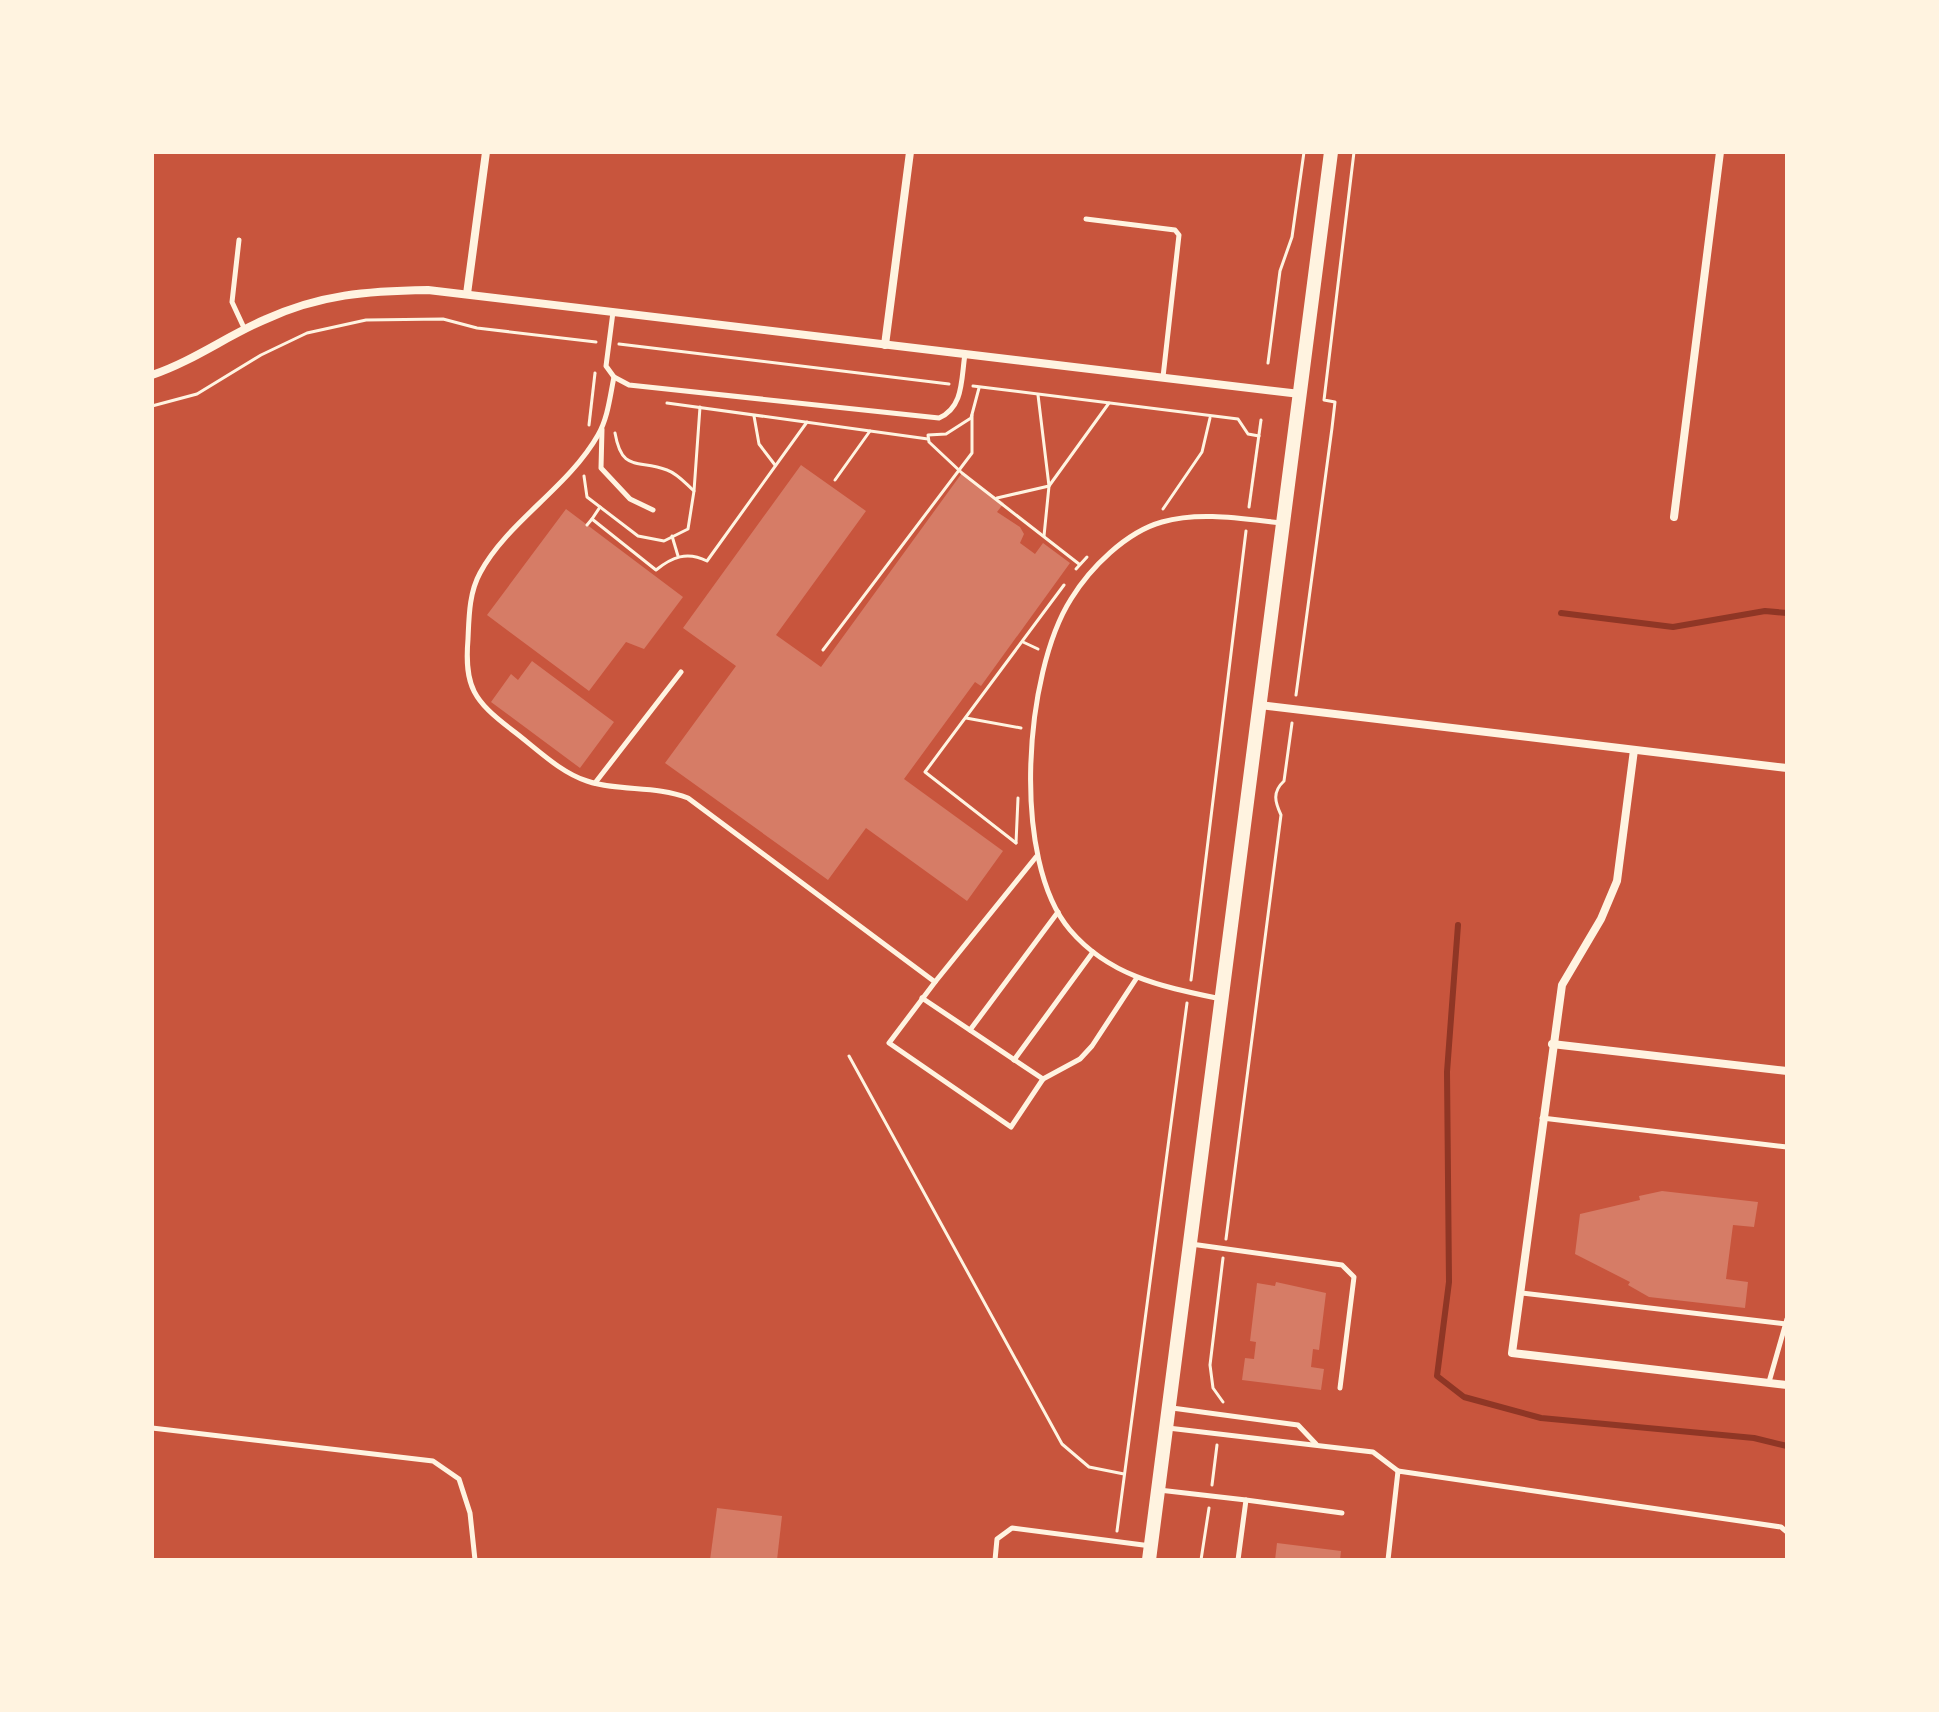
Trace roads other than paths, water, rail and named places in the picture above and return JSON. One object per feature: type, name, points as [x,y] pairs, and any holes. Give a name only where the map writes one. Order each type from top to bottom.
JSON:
[{"type":"main road","points":[[1150,1553],[1331,152]]},
{"type":"street","points":[[467,294],[486,152]]},
{"type":"street","points":[[885,345],[910,152]]},
{"type":"street","points":[[1674,517],[1720,152]]},
{"type":"street","points":[[152,375],[180,366],[245,330],[334,295],[428,290],[1300,394]]},
{"type":"street","points":[[1260,705],[1787,768]]},
{"type":"street","points":[[1634,750],[1617,881],[1601,919],[1562,985],[1512,1353],[1787,1385]]},
{"type":"street","points":[[1552,1044],[1787,1071]]},
{"type":"lane","points":[[1086,219],[1175,230],[1179,235],[1163,378]]},
{"type":"lane","points":[[239,240],[232,302],[245,330]]},
{"type":"lane","points":[[613,312],[606,366],[614,377],[629,385],[939,418],[951,412],[960,385],[965,354]]},
{"type":"lane","points":[[614,377],[602,424],[601,468],[630,499],[653,510]]},
{"type":"lane","points":[[602,424],[586,452],[492,555],[479,574],[470,611],[466,662],[474,696],[487,710],[568,772],[595,783],[649,788],[688,798],[935,982]]},
{"type":"lane","points":[[1222,999],[1136,978],[1093,952],[1069,929],[1045,888],[1036,857],[1031,812],[1032,748],[1041,686],[1070,600],[1099,563],[1140,532],[1163,522],[1215,516],[1283,523]]},
{"type":"lane","points":[[595,783],[681,672]]},
{"type":"lane","points":[[1036,857],[889,1043],[1011,1127],[1043,1079],[1080,1059],[1092,1046],[1136,978]]},
{"type":"lane","points":[[970,1030],[1058,911]]},
{"type":"lane","points":[[1014,1060],[1093,952]]},
{"type":"lane","points":[[922,998],[1043,1079]]},
{"type":"lane","points":[[1542,1118],[1787,1147]]},
{"type":"lane","points":[[1190,1244],[1342,1265],[1354,1277],[1340,1388]]},
{"type":"lane","points":[[1520,1293],[1786,1321],[1769,1383]]},
{"type":"lane","points":[[1169,1408],[1298,1425],[1317,1445]]},
{"type":"lane","points":[[152,1428],[433,1461],[459,1479],[470,1513],[475,1560]]},
{"type":"lane","points":[[1166,1428],[1373,1452],[1398,1471],[1781,1527],[1787,1532]]},
{"type":"lane","points":[[1388,1560],[1398,1471]]},
{"type":"lane","points":[[1158,1489],[1342,1513]]},
{"type":"lane","points":[[1238,1560],[1246,1500]]},
{"type":"lane","points":[[995,1560],[997,1539],[1012,1528],[1115,1541],[1150,1553]]},
{"type":"waterway","points":[[1561,613],[1673,627],[1765,611],[1787,613]]},
{"type":"waterway","points":[[1458,925],[1447,1072],[1449,1282],[1437,1376],[1464,1397],[1541,1418],[1754,1438],[1787,1446]]}]
